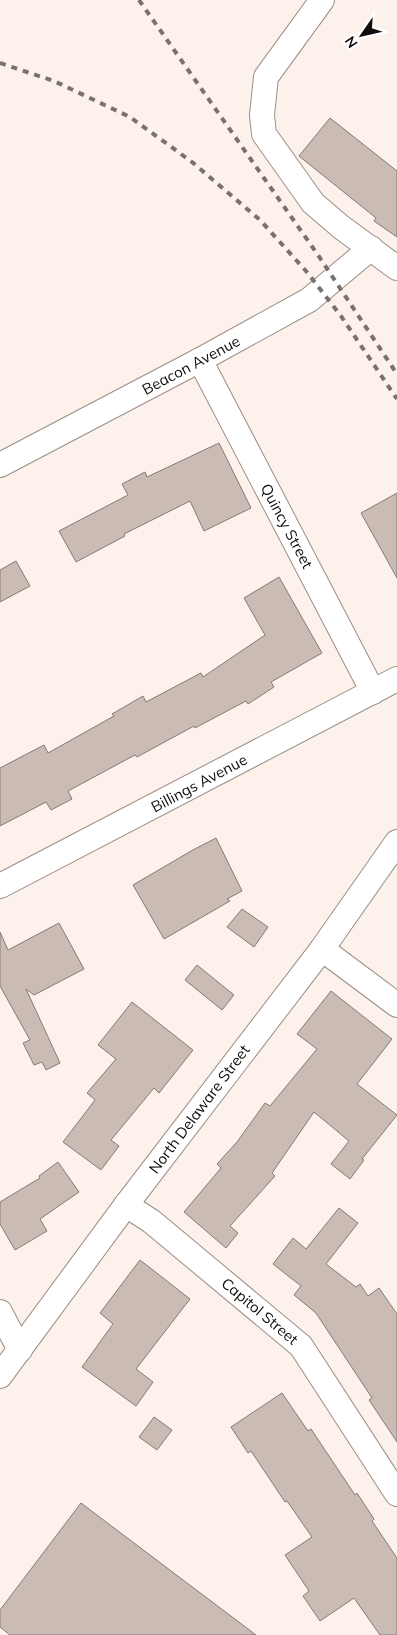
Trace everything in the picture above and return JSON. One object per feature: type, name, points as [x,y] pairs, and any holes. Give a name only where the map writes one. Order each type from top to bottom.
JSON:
[{"type":"street","points":[[322,0],[266,78],[262,115],[264,134],[313,203],[341,227],[397,268]]},
{"type":"street","name":"Beacon Avenue","points":[[0,466],[309,300],[371,248]]},
{"type":"street","name":"Quincy Street","points":[[200,360],[373,692]]},
{"type":"street","name":"Billings Avenue","points":[[0,886],[397,679]]},
{"type":"street","name":"North Delaware Street","points":[[0,1376],[126,1205],[322,949],[397,842]]},
{"type":"street","points":[[322,949],[397,1004]]},
{"type":"street","name":"Capitol Street","points":[[126,1205],[151,1221],[301,1346],[397,1494]]},
{"type":"street","points":[[0,1312],[20,1350]]},
{"type":"building","points":[[330,118],[397,171],[397,237],[374,221],[376,218],[299,156]]},
{"type":"building","points":[[219,443],[251,508],[204,531],[190,501],[124,534],[125,536],[76,562],[59,531],[128,495],[122,484],[145,472],[147,477]]},
{"type":"building","points":[[397,493],[397,578],[361,513]]},
{"type":"building","points":[[16,561],[30,586],[0,602],[0,570]]},
{"type":"building","points":[[279,577],[322,653],[271,682],[274,687],[248,704],[246,701],[195,728],[194,726],[68,791],[72,799],[51,810],[46,802],[0,826],[0,768],[44,745],[48,753],[114,716],[112,714],[143,696],[146,702],[201,673],[203,677],[265,635],[244,598]]},
{"type":"building","points":[[216,838],[242,891],[227,899],[230,901],[164,939],[133,885]]},
{"type":"building","points":[[242,909],[268,927],[254,947],[227,927]]},
{"type":"building","points":[[59,923],[84,969],[34,995],[26,989],[60,1063],[46,1070],[42,1062],[34,1065],[23,1043],[30,1040],[0,986],[0,932],[8,950]]},
{"type":"building","points":[[197,965],[234,995],[222,1010],[185,980]]},
{"type":"building","points":[[331,991],[392,1039],[357,1084],[397,1115],[362,1159],[364,1160],[350,1179],[331,1164],[349,1141],[314,1112],[272,1173],[275,1176],[230,1226],[238,1233],[226,1248],[184,1212],[221,1168],[217,1164],[237,1142],[265,1103],[270,1106],[317,1049],[297,1034]]},
{"type":"building","points":[[132,1002],[193,1050],[159,1093],[154,1088],[111,1140],[119,1146],[101,1170],[63,1142],[95,1100],[87,1093],[116,1059],[98,1045]]},
{"type":"building","points":[[58,1162],[79,1192],[40,1219],[47,1231],[15,1250],[0,1224],[0,1202],[40,1178],[39,1176]]},
{"type":"building","points":[[339,1208],[358,1223],[326,1264],[356,1287],[360,1284],[368,1296],[379,1288],[397,1314],[397,1442],[369,1400],[372,1398],[316,1313],[294,1295],[301,1286],[273,1264],[293,1238],[306,1249]]},
{"type":"building","points":[[140,1260],[190,1299],[136,1369],[153,1382],[136,1406],[82,1367],[113,1324],[100,1313]]},
{"type":"building","points":[[282,1393],[308,1431],[311,1429],[355,1495],[357,1493],[374,1519],[372,1521],[397,1558],[397,1635],[380,1635],[354,1598],[320,1621],[303,1596],[309,1591],[285,1555],[312,1537],[287,1501],[285,1502],[251,1451],[248,1453],[231,1427]]},
{"type":"building","points":[[154,1417],[172,1430],[157,1450],[139,1437]]},
{"type":"building","points":[[81,1503],[256,1635],[10,1635],[0,1627],[0,1610]]},
{"type":"railway","points":[[139,0],[318,255],[397,374]]},
{"type":"railway","points":[[0,63],[54,81],[130,117],[192,162],[260,220],[306,271],[341,316],[397,399]]}]
